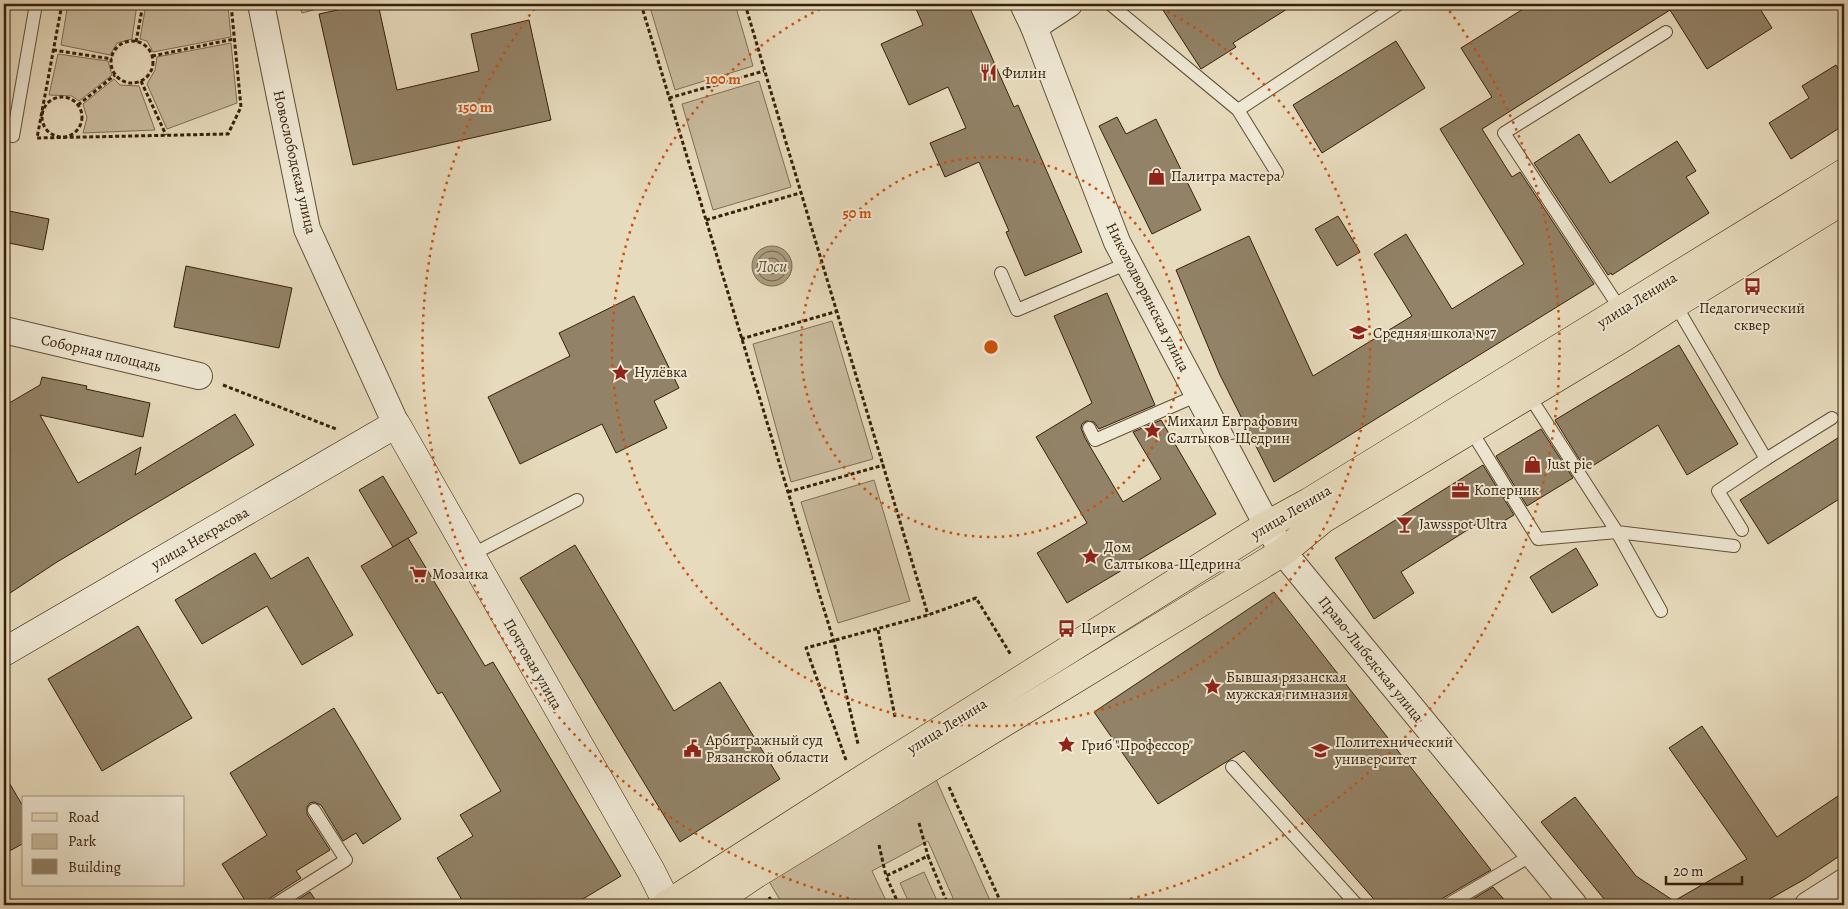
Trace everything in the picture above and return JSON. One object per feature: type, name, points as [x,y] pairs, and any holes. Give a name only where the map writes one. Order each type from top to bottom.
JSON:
[{"type":"main road","name":"улица Ленина","points":[[667,905],[855,784],[1267,525],[1309,502],[1844,173]]},
{"type":"main road","name":"улица Ленина","points":[[710,905],[756,874],[1283,552],[1323,519],[1624,337],[1844,200]]},
{"type":"street","name":"Новослободская улица","points":[[261,4],[307,229],[396,424]]},
{"type":"street","name":"Николодворянская улица","points":[[1023,4],[1034,27],[1117,242],[1283,552]]},
{"type":"street","points":[[1034,27],[1069,4]]},
{"type":"street","name":"Соборная площадь","points":[[4,330],[199,376]]},
{"type":"street","name":"улица Некрасова","points":[[4,652],[396,424]]},
{"type":"street","name":"Почтовая улица","points":[[396,424],[651,871],[667,905]]},
{"type":"street","name":"Право-Лыбедская улица","points":[[1283,552],[1574,905]]},
{"type":"street","points":[[1808,905],[1844,882]]},
{"type":"lane","points":[[4,134],[13,136],[36,4]]},
{"type":"lane","points":[[1110,4],[1238,110],[1277,173]]},
{"type":"lane","points":[[1238,110],[1399,4]]},
{"type":"lane","points":[[1621,310],[1504,133],[1666,32]]},
{"type":"lane","points":[[1001,273],[1017,310],[1128,263]]},
{"type":"lane","points":[[1675,304],[1766,460]]},
{"type":"lane","points":[[1528,394],[1617,532],[1661,611]]},
{"type":"lane","points":[[1089,428],[1095,440],[1198,395]]},
{"type":"lane","points":[[1742,530],[1718,490],[1832,418]]},
{"type":"lane","points":[[1470,429],[1538,539],[1617,532],[1734,546]]},
{"type":"lane","points":[[471,556],[577,500]]},
{"type":"lane","points":[[1232,767],[1357,905]]},
{"type":"lane","points":[[274,905],[346,860],[314,810]]},
{"type":"lane","points":[[1447,905],[1532,855]]},
{"type":"path","points":[[62,4],[37,138],[228,134],[241,107],[231,4]]},
{"type":"path","points":[[136,42],[143,4]]},
{"type":"path","points":[[641,4],[834,642],[858,744]]},
{"type":"path","points":[[745,4],[800,193],[838,311],[928,615]]},
{"type":"path","points":[[152,56],[234,39]]},
{"type":"path","points":[[136,42],[143,44],[152,56],[152,69],[149,75],[141,81],[126,82],[115,75],[112,69],[112,59],[117,48],[122,44],[136,42]]},
{"type":"path","points":[[53,50],[112,59]]},
{"type":"path","points":[[669,98],[764,71]]},
{"type":"path","points":[[78,105],[115,75]]},
{"type":"path","points":[[141,81],[166,135]]},
{"type":"path","points":[[55,98],[68,98],[78,105],[82,117],[78,129],[73,134],[61,137],[49,132],[45,126],[42,114],[49,102],[55,98]]},
{"type":"path","points":[[706,220],[800,193]]},
{"type":"path","points":[[741,338],[838,311]]},
{"type":"path","points":[[199,376],[366,441]]},
{"type":"path","points":[[788,492],[884,465]]},
{"type":"path","points":[[855,784],[806,648],[834,642],[928,615],[976,598],[1025,677]]},
{"type":"path","points":[[878,629],[895,717]]},
{"type":"path","points":[[937,764],[1002,905]]},
{"type":"path","points":[[919,823],[928,856],[948,905]]},
{"type":"path","points":[[879,844],[886,876],[900,905]]},
{"type":"path","points":[[886,876],[928,856]]},
{"type":"green space","points":[[68,4],[137,4],[132,39],[117,43],[110,55],[61,45]]},
{"type":"green space","points":[[146,4],[214,4],[228,6],[231,37],[153,52],[147,41],[140,39]]},
{"type":"green space","points":[[299,4],[336,4],[302,13]]},
{"type":"green space","points":[[649,4],[735,4],[753,66],[675,90]]},
{"type":"green space","points":[[231,43],[237,103],[167,129],[147,84],[155,70],[157,57]]},
{"type":"green space","points":[[58,54],[108,61],[112,75],[79,101],[72,96],[49,95]]},
{"type":"green space","points":[[114,79],[120,85],[139,86],[155,130],[83,133],[87,118],[83,104]]},
{"type":"green space","points":[[759,81],[791,187],[713,210],[682,104]]},
{"type":"green space","points":[[832,321],[873,459],[791,482],[753,344]]},
{"type":"green space","points":[[874,480],[910,601],[838,623],[801,502]]},
{"type":"green space","points":[[935,777],[992,905],[956,905],[928,841],[872,871],[888,905],[783,905],[767,878]]},
{"type":"green space","points":[[924,872],[939,905],[910,905],[900,883]]},
{"type":"water","name":"Лоси","points":[[768,246],[776,246],[783,249],[789,255],[792,266],[789,277],[783,283],[776,286],[768,286],[761,283],[755,277],[752,270],[752,262],[755,255],[761,249]]},
{"type":"building","points":[[365,4],[378,4],[397,90],[479,71],[471,34],[529,20],[551,120],[353,165],[319,14]]},
{"type":"building","points":[[914,4],[968,4],[1014,107],[1018,105],[1082,252],[1025,276],[1006,232],[1009,231],[979,162],[945,177],[930,143],[966,128],[948,87],[909,105],[881,44],[923,25]]},
{"type":"building","points":[[1159,4],[1295,4],[1233,43],[1236,47],[1201,69]]},
{"type":"building","points":[[1531,4],[1757,4],[1772,28],[1707,69],[1670,10],[1482,129],[1512,177],[1520,172],[1594,284],[1274,482],[1220,375],[1176,270],[1249,236],[1313,376],[1412,316],[1374,254],[1406,234],[1452,309],[1524,264],[1440,129],[1492,97],[1461,48]]},
{"type":"building","points":[[1396,41],[1425,88],[1322,153],[1293,105]]},
{"type":"building","points":[[1836,65],[1844,78],[1844,125],[1791,159],[1769,123],[1809,98],[1802,86]]},
{"type":"building","points":[[1117,117],[1126,134],[1156,119],[1201,210],[1152,234],[1099,126]]},
{"type":"building","points":[[1579,134],[1610,183],[1677,141],[1696,171],[1686,177],[1709,213],[1612,275],[1611,273],[1608,275],[1534,163]]},
{"type":"building","points":[[4,210],[49,219],[43,250],[4,242]]},
{"type":"building","points":[[1338,216],[1360,252],[1337,266],[1315,229]]},
{"type":"building","points":[[186,266],[292,288],[279,348],[174,327]]},
{"type":"building","points":[[1107,293],[1155,405],[1099,429],[1094,422],[1086,421],[1082,424],[1081,428],[1085,438],[1123,502],[1161,479],[1133,432],[1161,420],[1216,514],[1067,603],[1037,553],[1087,523],[1036,437],[1092,403],[1054,316]]},
{"type":"building","points":[[634,296],[679,388],[654,401],[667,428],[616,453],[602,424],[520,464],[488,397],[570,356],[559,333]]},
{"type":"building","points":[[1679,345],[1738,444],[1687,475],[1658,425],[1586,470],[1555,420]]},
{"type":"building","points":[[42,377],[87,386],[86,389],[150,403],[143,437],[40,415],[78,483],[141,447],[135,475],[235,414],[254,445],[57,562],[4,597],[4,406],[40,385]]},
{"type":"building","points":[[1541,429],[1573,478],[1527,506],[1496,456]]},
{"type":"building","points":[[1844,434],[1844,496],[1768,544],[1740,500]]},
{"type":"building","points":[[1483,465],[1514,515],[1494,527],[1488,517],[1401,572],[1414,593],[1374,619],[1335,558]]},
{"type":"building","points":[[383,476],[417,533],[393,547],[359,490]]},
{"type":"building","points":[[408,538],[485,666],[493,662],[621,876],[573,905],[465,905],[437,858],[473,836],[460,815],[501,791],[442,692],[438,694],[361,566]]},
{"type":"building","points":[[575,545],[674,711],[720,682],[780,779],[680,842],[520,578]]},
{"type":"building","points":[[1576,548],[1598,585],[1552,613],[1530,577]]},
{"type":"building","points":[[255,553],[271,579],[308,557],[353,635],[302,665],[267,606],[202,644],[175,600]]},
{"type":"building","name":"Политехнический университет","points":[[1274,592],[1491,870],[1443,898],[1439,905],[1379,905],[1244,751],[1158,804],[1094,712]]},
{"type":"building","points":[[138,626],[192,718],[102,771],[48,679]]},
{"type":"building","points":[[334,708],[401,819],[363,844],[356,833],[343,841],[321,805],[314,802],[310,803],[307,807],[307,814],[330,850],[296,871],[301,878],[270,898],[266,905],[248,905],[222,864],[267,835],[230,773]]},
{"type":"building","points":[[1702,726],[1777,837],[1844,792],[1844,853],[1805,879],[1759,905],[1609,905],[1541,822],[1575,797],[1636,876],[1674,901],[1747,859],[1669,748]]},
{"type":"building","points":[[4,774],[22,805],[22,844],[4,854]]},
{"type":"building","points":[[1493,887],[1509,905],[1463,905]]},
{"type":"building","points":[[310,892],[319,905],[289,905]]},
{"type":"place","name":"Филин","points":[[988,73]]},
{"type":"place","name":"Палитра мастера","points":[[1157,176]]},
{"type":"place","name":"Педагогический сквер","points":[[1752,287]]},
{"type":"place","name":"Средняя школа №7","points":[[1359,333]]},
{"type":"place","name":"Нулёвка","points":[[620,372]]},
{"type":"place","name":"Михаил Евграфович Салтыков-Щедрин","points":[[1153,430]]},
{"type":"place","name":"Just pie","points":[[1533,464]]},
{"type":"place","name":"Коперник","points":[[1460,490]]},
{"type":"place","name":"Jawsspot Ultra","points":[[1405,524]]},
{"type":"place","name":"Дом Салтыкова-Щедрина","points":[[1090,556]]},
{"type":"place","name":"Мозаика","points":[[418,574]]},
{"type":"place","name":"Цирк","points":[[1067,628]]},
{"type":"place","name":"Бывшая рязанская мужская гимназия","points":[[1212,686]]},
{"type":"place","name":"Гриб \"Профессор\"","points":[[1067,745]]},
{"type":"place","name":"Арбитражный суд Рязанской области","points":[[692,749]]},
{"type":"place","name":"Политехнический университет","points":[[1321,751]]}]
